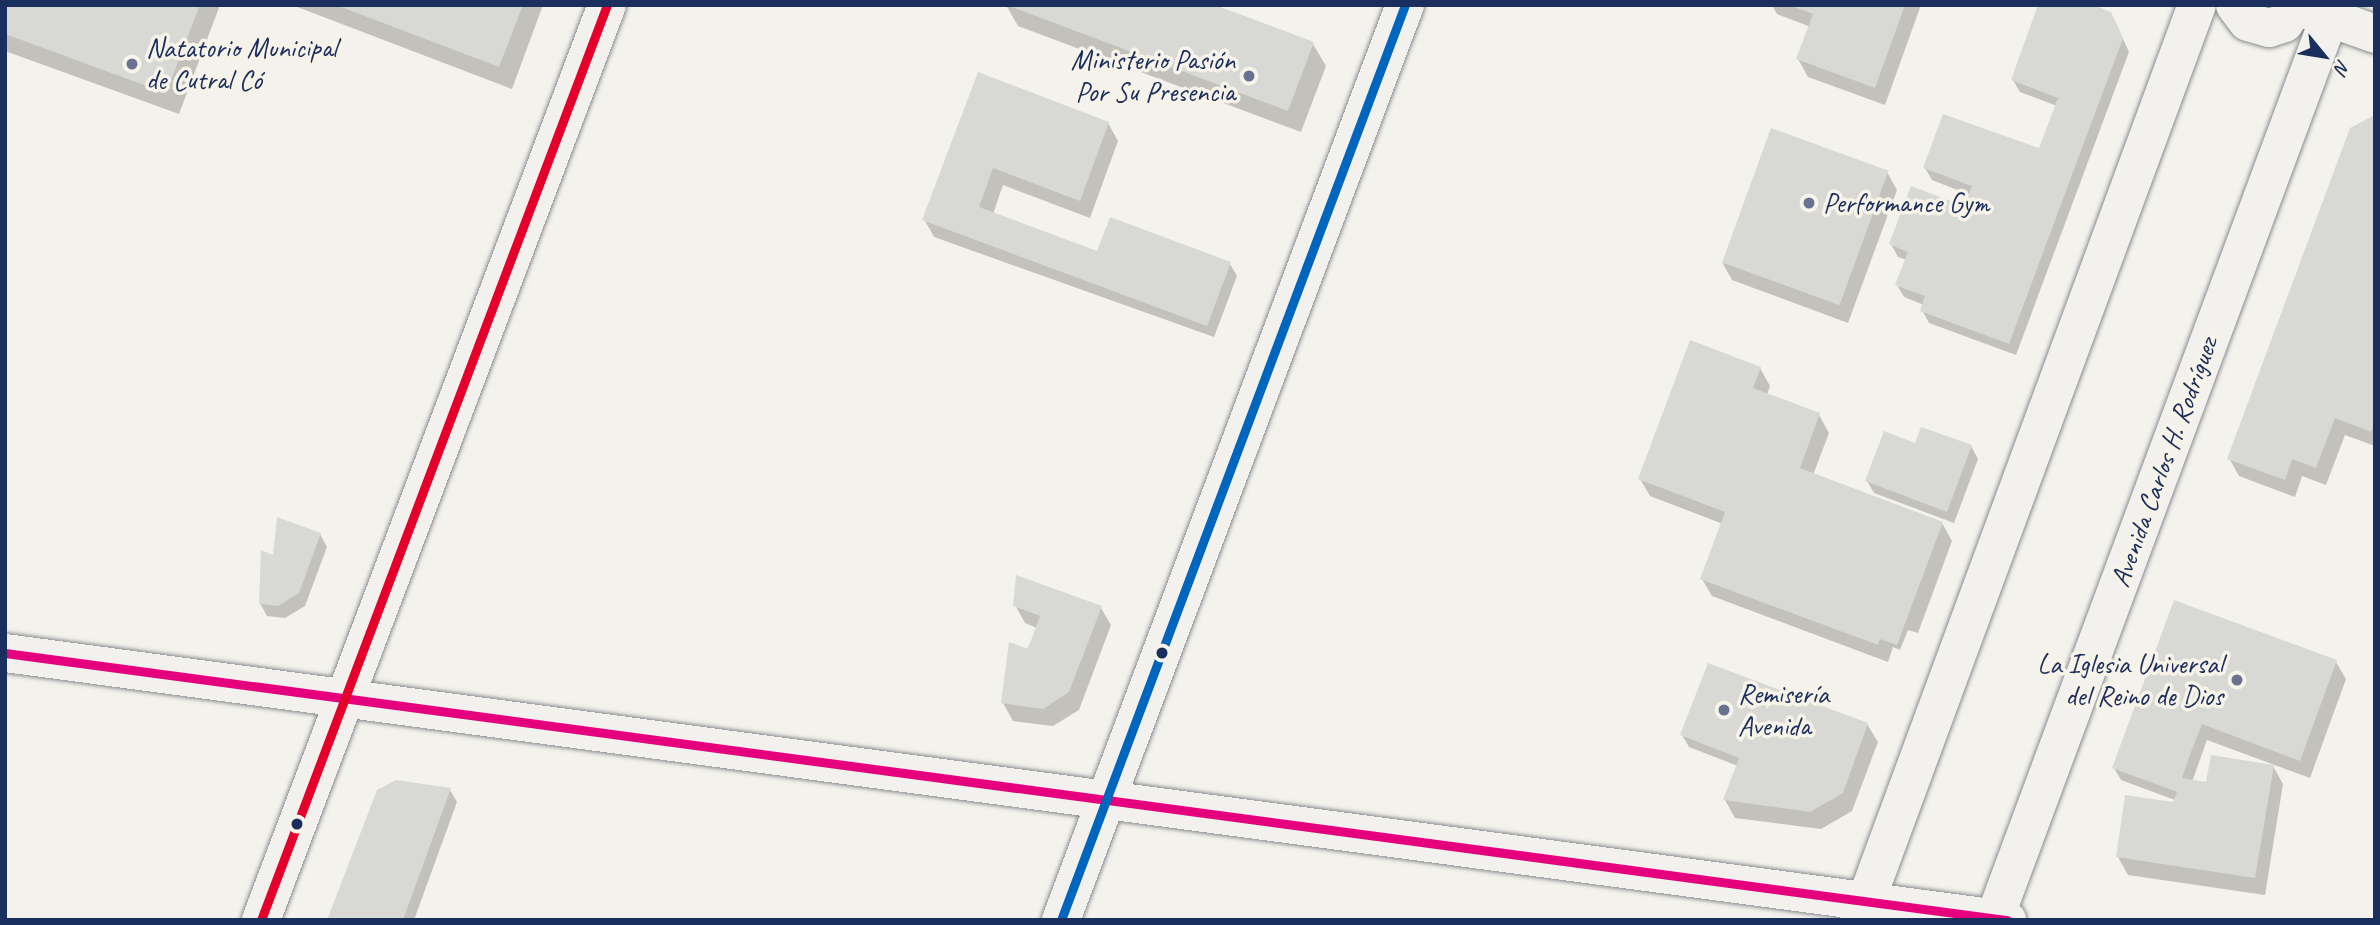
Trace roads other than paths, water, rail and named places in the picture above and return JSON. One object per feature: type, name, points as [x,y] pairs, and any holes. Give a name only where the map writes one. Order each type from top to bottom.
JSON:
[{"type":"street","points":[[261,920],[342,698],[607,5]]},
{"type":"street","points":[[1061,920],[1405,5]]},
{"type":"street","points":[[1862,910],[2197,5]]},
{"type":"street","points":[[2235,5],[2248,22],[2269,27],[2284,23],[2314,8],[2375,34]]},
{"type":"street","name":"Avenida Carlos H. Rodríguez","points":[[1999,919],[2314,8]]},
{"type":"street","points":[[5,653],[1106,800],[1862,910],[1999,919]]},
{"type":"place","name":"Natatorio Municipal de Cutral Có","points":[[132,64]]},
{"type":"place","name":"Ministerio Pasión Por Su Presencia","points":[[1249,76]]},
{"type":"place","name":"Performance Gym","points":[[1809,203]]},
{"type":"place","name":"La Iglesia Universal del Reino de Dios","points":[[2237,680]]},
{"type":"place","name":"Remisería Avenida","points":[[1724,710]]}]
